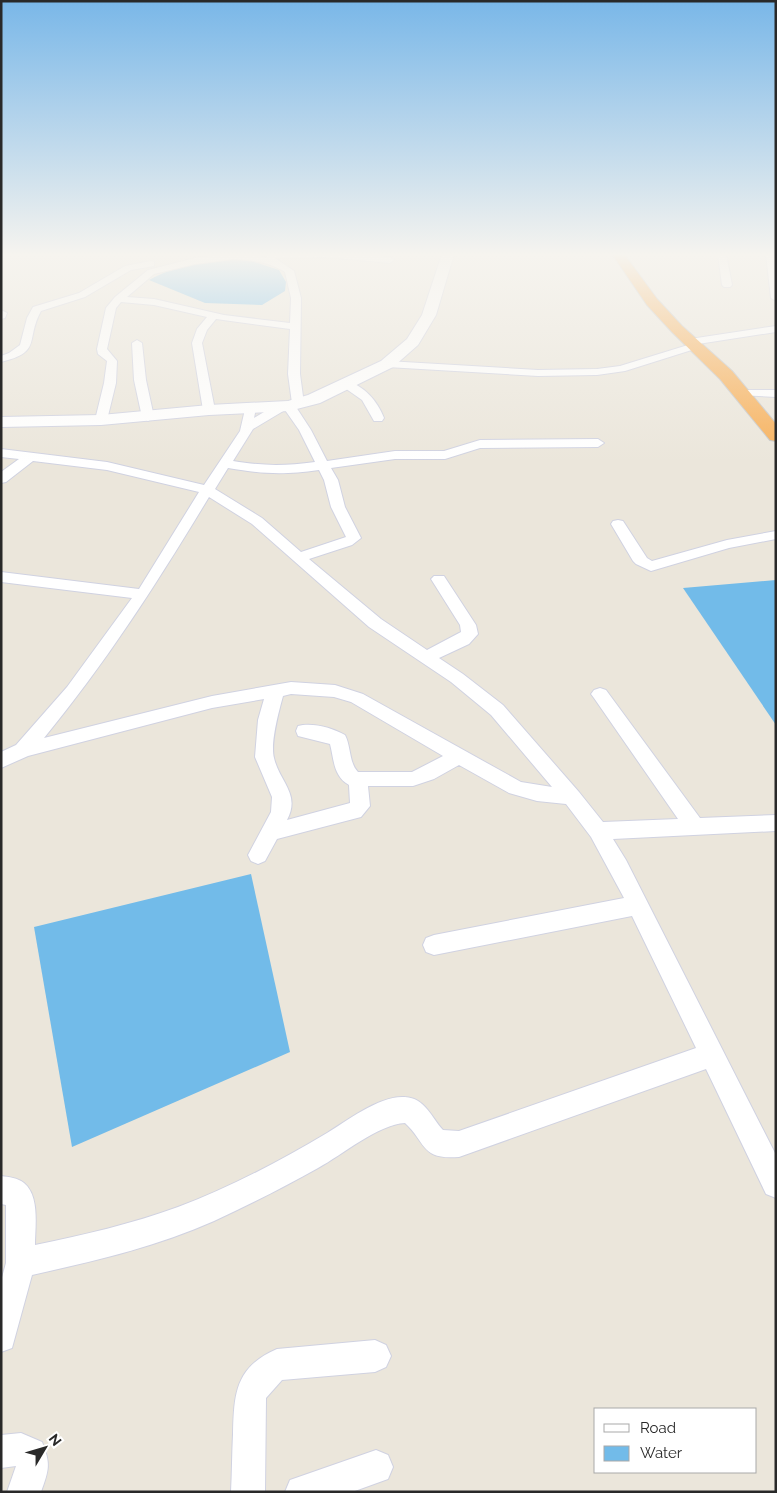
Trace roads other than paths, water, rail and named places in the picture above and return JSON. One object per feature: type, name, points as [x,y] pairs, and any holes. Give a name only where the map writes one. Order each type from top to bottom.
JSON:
[{"type":"highway","points":[[673,324],[726,375],[770,422],[776,436]]},
{"type":"street","points":[[1,359],[23,352],[32,324]]},
{"type":"street","points":[[101,420],[110,384],[112,361],[111,358],[102,352],[108,324]]},
{"type":"street","points":[[207,324],[196,343],[209,410]]},
{"type":"street","points":[[270,324],[295,327]]},
{"type":"street","points":[[295,324],[294,374],[290,405],[334,485],[338,507],[354,538],[347,542],[298,557]]},
{"type":"street","points":[[1,422],[101,420],[290,405],[314,399],[387,364],[413,342],[425,324]]},
{"type":"street","points":[[387,364],[538,373],[597,372],[621,369],[692,344],[776,329]]},
{"type":"street","points":[[137,343],[140,380],[148,416]]},
{"type":"street","points":[[346,384],[367,399],[378,418]]},
{"type":"street","points":[[742,393],[776,394]]},
{"type":"street","points":[[247,427],[290,405]]},
{"type":"street","points":[[23,750],[74,691],[143,594],[247,427],[250,408]]},
{"type":"street","points":[[224,463],[278,470],[394,455],[445,455],[480,444],[598,443]]},
{"type":"street","points":[[1,453],[107,466],[206,490],[256,521],[353,605],[457,678],[496,710],[572,797],[598,831],[619,866],[710,1055],[776,1184]]},
{"type":"street","points":[[1,479],[31,456]]},
{"type":"street","points":[[618,524],[641,561],[651,566],[727,544],[776,535]]},
{"type":"street","points":[[1,577],[143,594]]},
{"type":"street","points":[[426,657],[463,640],[470,634],[468,626],[439,579]]},
{"type":"street","points":[[1,761],[23,750],[212,702],[291,688],[309,688],[335,691],[357,698],[516,788],[537,793],[572,797]]},
{"type":"street","points":[[258,856],[281,812],[282,804],[280,791],[264,756],[267,720],[275,691]]},
{"type":"street","points":[[600,694],[695,827]]},
{"type":"street","points":[[305,731],[332,736],[338,740],[346,774],[358,780],[413,779],[427,774],[458,756]]},
{"type":"street","points":[[271,832],[354,811],[360,806],[361,801],[358,780]]},
{"type":"street","points":[[598,831],[776,823]]},
{"type":"street","points":[[434,945],[638,905]]},
{"type":"street","points":[[21,1263],[138,1236],[182,1221],[235,1196],[332,1145],[385,1114],[398,1110],[405,1109],[412,1112],[418,1117],[429,1134],[440,1144],[459,1144],[710,1055]]},
{"type":"street","points":[[1,1190],[14,1192],[20,1199],[21,1263],[1,1337]]},
{"type":"street","points":[[248,1492],[250,1397],[254,1387],[267,1371],[277,1365],[375,1356]]},
{"type":"street","points":[[1,1452],[21,1449],[30,1454],[32,1474],[24,1492]]},
{"type":"street","points":[[302,1492],[376,1467]]},
{"type":"water","points":[[776,580],[776,725],[683,588]]},
{"type":"water","points":[[251,874],[290,1052],[72,1147],[34,927]]}]
